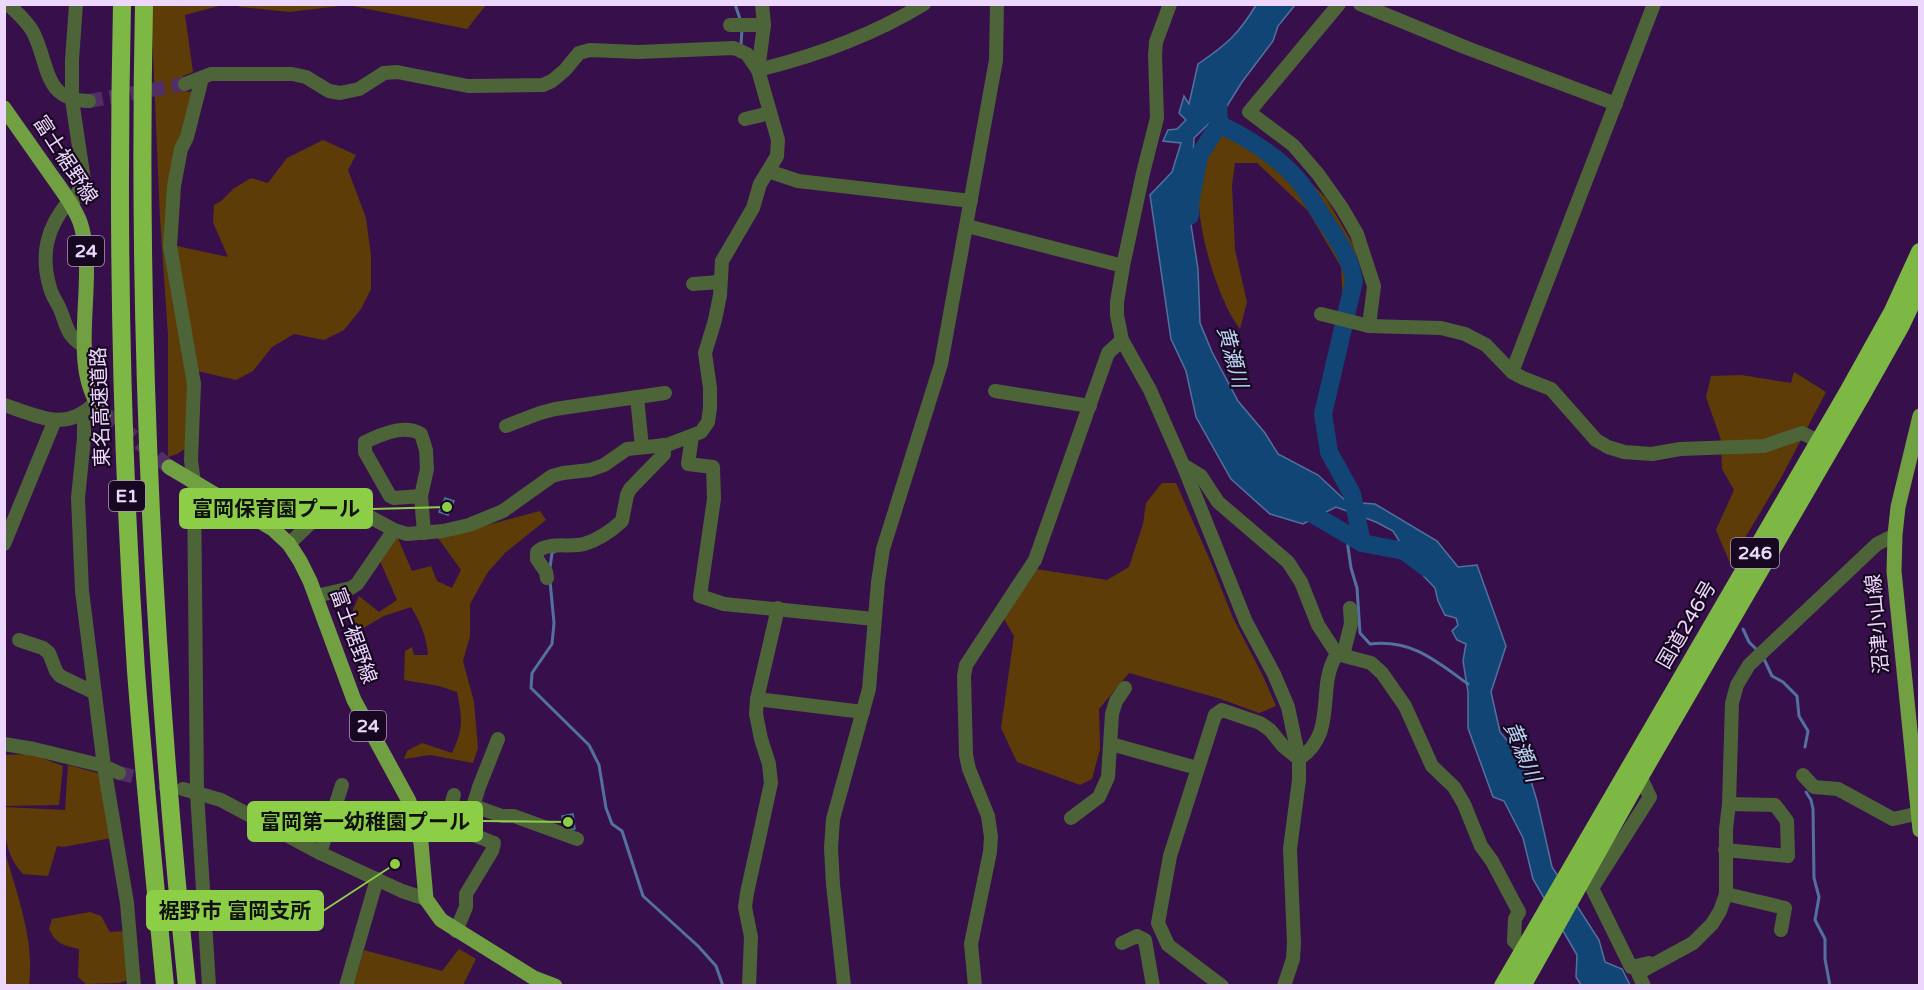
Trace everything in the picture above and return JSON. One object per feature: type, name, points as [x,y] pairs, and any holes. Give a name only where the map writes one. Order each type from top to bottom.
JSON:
[{"type":"highway","name":"東名高速道路","points":[[122,4],[120,223],[128,509],[145,790],[165,986]]},
{"type":"highway","name":"E1","points":[[144,4],[141,129],[148,455],[161,701],[171,837],[187,986]]},
{"type":"highway","name":"国道246号","points":[[1522,986],[1531,956],[1893,311],[1920,252]]},
{"type":"highway","name":"国道246号","points":[[1587,856],[1640,776],[1861,396],[1901,325],[1920,285]]},
{"type":"highway","name":"国道246号","points":[[1503,986],[1531,956]]},
{"type":"main road","name":"富士裾野線","points":[[4,108],[70,202],[80,222],[86,245],[85,347],[88,387],[99,408]]},
{"type":"main road","name":"沼津小山線","points":[[1920,416],[1898,507],[1894,580],[1920,830]]},
{"type":"main road","name":"富士裾野線","points":[[169,467],[266,525],[289,544],[300,561],[316,596],[354,700],[409,801],[421,843],[426,899]]},
{"type":"main road","points":[[426,899],[441,920],[456,931],[534,978],[555,986]]},
{"type":"street","points":[[8,4],[26,20],[33,31],[53,85],[60,93],[72,100],[89,101]]},
{"type":"street","points":[[76,4],[72,100],[84,180],[70,202],[58,214],[45,246],[50,289],[71,338],[85,347]]},
{"type":"street","points":[[758,70],[764,26],[762,4]]},
{"type":"street","points":[[758,70],[811,56],[853,39],[924,4]]},
{"type":"street","points":[[844,986],[831,848],[833,819],[869,689],[874,619],[883,549],[941,364],[996,60],[997,4]]},
{"type":"street","points":[[1170,4],[1156,42],[1157,118],[1123,266],[1117,302],[1119,326],[1122,340],[1150,390],[1183,465],[1246,622],[1274,674],[1288,707],[1299,759],[1299,780],[1290,849],[1293,959],[1284,986]]},
{"type":"street","points":[[1339,4],[1249,112],[1293,145],[1318,174],[1347,216],[1357,234],[1374,286],[1369,326]]},
{"type":"street","points":[[1360,4],[1467,48],[1616,104]]},
{"type":"street","points":[[1512,372],[1654,4]]},
{"type":"street","points":[[730,25],[764,26]]},
{"type":"street","points":[[185,84],[212,74],[232,72],[292,74],[306,76],[329,91],[340,93],[359,89],[384,73],[397,72],[468,86],[543,85],[565,70],[579,53],[590,50],[638,52],[703,48],[741,50],[747,54],[758,70],[778,140],[777,156],[760,184],[753,208],[722,261],[720,295],[705,353],[711,408],[708,422],[701,432],[663,445],[627,449],[604,465],[590,470],[552,476],[492,516],[469,525],[407,534],[394,530],[350,506],[340,505],[321,513],[289,544]]},
{"type":"street","points":[[202,78],[187,137],[181,149],[174,186],[170,246],[194,384],[191,460],[195,483],[197,793],[209,986]]},
{"type":"street","points":[[745,119],[770,112]]},
{"type":"street","points":[[768,171],[798,181],[971,201]]},
{"type":"street","points":[[967,226],[1123,266]]},
{"type":"street","points":[[693,284],[719,282]]},
{"type":"street","points":[[1320,314],[1369,326],[1441,328],[1465,334],[1486,345],[1512,372],[1551,388],[1596,440],[1624,452],[1652,454],[1680,449],[1764,446],[1802,433],[1820,442]]},
{"type":"street","points":[[975,986],[971,944],[991,837],[988,816],[969,770],[966,755],[966,665],[1035,560],[1108,353],[1122,340]]},
{"type":"street","points":[[995,392],[1090,406]]},
{"type":"street","points":[[506,426],[547,411],[665,393]]},
{"type":"street","points":[[637,397],[642,447]]},
{"type":"street","points":[[4,405],[64,421],[99,408]]},
{"type":"street","points":[[84,414],[78,498],[82,591],[104,766],[127,903],[134,986]]},
{"type":"street","points":[[4,544],[55,420]]},
{"type":"street","points":[[421,496],[394,498],[390,496],[365,452],[366,442],[384,433],[413,429],[421,434],[426,450],[427,469],[421,496],[424,532]]},
{"type":"street","points":[[692,436],[688,464],[713,467],[714,499],[700,596],[724,604],[874,619]]},
{"type":"street","points":[[547,578],[546,572],[537,559],[537,552],[540,549],[584,544],[613,529],[622,521],[630,489],[664,454],[663,445]]},
{"type":"street","points":[[1183,465],[1201,476],[1218,502],[1288,562],[1301,582],[1318,625],[1340,655],[1371,663],[1382,673],[1405,706],[1432,766],[1454,787],[1461,798],[1481,846],[1519,912],[1515,919],[1514,941],[1531,956]]},
{"type":"street","points":[[316,596],[351,588],[357,584],[394,530]]},
{"type":"street","points":[[1644,986],[1638,973],[1693,943],[1701,936],[1720,911],[1726,894],[1725,850],[1729,804],[1732,703],[1737,685],[1749,665],[1877,544],[1895,535]]},
{"type":"street","points":[[750,986],[751,938],[746,906],[747,893],[771,783],[769,764],[757,724],[757,699],[778,608]]},
{"type":"street","points":[[1299,759],[1310,751],[1318,739],[1330,671],[1340,655],[1351,624],[1350,608]]},
{"type":"street","points":[[19,640],[43,648],[49,653],[60,676],[94,693]]},
{"type":"street","points":[[1071,818],[1099,797],[1108,777],[1112,714],[1116,700],[1125,688]]},
{"type":"street","points":[[757,699],[863,712]]},
{"type":"street","points":[[1222,986],[1168,945],[1158,923],[1170,856],[1215,715],[1222,710],[1260,723],[1299,759]]},
{"type":"street","points":[[465,832],[479,787],[498,739]]},
{"type":"street","points":[[4,744],[104,766],[119,773]]},
{"type":"street","points":[[1111,744],[1197,768]]},
{"type":"street","points":[[1803,775],[1814,787],[1838,789],[1893,819],[1919,813]]},
{"type":"street","points":[[1640,776],[1650,796],[1592,888],[1630,967],[1658,962]]},
{"type":"street","points":[[320,853],[342,785]]},
{"type":"street","points":[[183,789],[221,800],[320,853],[426,899]]},
{"type":"street","points":[[444,827],[454,795]]},
{"type":"street","points":[[1725,850],[1788,856],[1787,821],[1775,805],[1729,804]]},
{"type":"street","points":[[474,806],[502,816],[514,816],[577,839]]},
{"type":"street","points":[[416,823],[426,822],[465,832],[494,843],[492,851],[466,894],[466,908],[456,931]]},
{"type":"street","points":[[346,986],[377,879]]},
{"type":"street","points":[[1726,894],[1786,901],[1781,930]]},
{"type":"street","points":[[1122,943],[1137,936],[1145,940],[1153,986]]},
{"type":"shaded area","points":[[151,5],[223,5],[185,15],[193,72],[183,76],[183,91],[192,92],[168,244],[228,257],[213,222],[214,205],[251,178],[268,183],[287,158],[323,140],[356,155],[348,170],[366,218],[371,256],[371,289],[361,309],[344,330],[324,340],[294,334],[272,347],[253,371],[236,380],[189,369],[190,446],[168,457],[168,335],[160,219]]},
{"type":"shaded area","points":[[233,5],[348,5],[289,12]]},
{"type":"shaded area","points":[[348,5],[486,5],[467,29]]},
{"type":"shaded area","points":[[1235,130],[1254,137],[1301,173],[1326,198],[1356,249],[1359,286],[1352,308],[1343,307],[1341,267],[1308,211],[1257,163],[1235,163],[1232,185],[1235,250],[1247,302],[1240,329],[1231,316],[1215,277],[1202,232],[1199,190],[1203,169],[1223,133]]},
{"type":"shaded area","points":[[1794,372],[1826,392],[1782,476],[1730,563],[1716,530],[1734,490],[1722,469],[1721,440],[1706,397],[1711,376],[1741,375],[1791,383]]},
{"type":"shaded area","points":[[1162,483],[1176,483],[1233,618],[1276,706],[1259,713],[1218,698],[1129,673],[1099,709],[1100,749],[1092,779],[1080,785],[1017,762],[1001,728],[1014,636],[1004,619],[1036,569],[1107,580],[1129,567],[1143,524],[1146,503]]},
{"type":"shaded area","points":[[540,511],[546,520],[505,553],[488,572],[470,604],[470,636],[463,661],[474,702],[478,748],[473,763],[430,755],[404,759],[407,751],[422,743],[452,753],[459,737],[461,723],[457,692],[439,686],[404,680],[405,651],[412,647],[414,655],[428,655],[422,630],[411,607],[384,616],[355,633],[351,614],[359,596],[379,612],[397,600],[380,561],[397,536],[412,571],[431,566],[437,581],[452,588],[461,570],[438,538]]},
{"type":"shaded area","points":[[31,754],[63,766],[59,805],[5,806],[4,755]]},
{"type":"shaded area","points":[[68,765],[101,774],[117,837],[63,847],[57,846],[48,876],[23,874],[9,851],[5,835],[4,807],[65,810]]},
{"type":"shaded area","points":[[5,852],[27,934],[29,985],[5,985]]},
{"type":"shaded area","points":[[90,912],[101,916],[110,932],[128,931],[131,979],[119,983],[86,984],[78,977],[79,949],[61,943],[49,929],[52,919]]},
{"type":"shaded area","points":[[459,949],[476,959],[463,985],[353,986],[364,950],[442,971]]},
{"type":"water","points":[[1256,5],[1295,5],[1278,26],[1273,41],[1227,106],[1194,138],[1190,218],[1198,269],[1200,323],[1212,352],[1238,401],[1265,433],[1278,454],[1318,475],[1347,502],[1375,504],[1437,541],[1458,567],[1477,565],[1506,646],[1491,692],[1500,732],[1525,761],[1552,867],[1599,940],[1605,962],[1622,969],[1630,985],[1581,985],[1576,977],[1577,955],[1533,879],[1523,838],[1504,801],[1493,797],[1468,728],[1468,692],[1463,661],[1466,644],[1457,640],[1452,631],[1458,625],[1456,618],[1445,615],[1435,588],[1416,568],[1393,531],[1336,507],[1303,524],[1270,514],[1231,479],[1196,417],[1186,371],[1171,339],[1150,195],[1172,172],[1181,143],[1163,141],[1168,130],[1177,129],[1186,120],[1179,113],[1184,96],[1189,104],[1198,64],[1231,38],[1244,24]]},
{"type":"water","points":[[445,498],[454,501],[448,515],[439,512]]},
{"type":"water","points":[[573,814],[575,829],[564,830],[562,816]]},
{"type":"waterway","points":[[735,4],[741,22]]},
{"type":"waterway","points":[[741,45],[742,29]]},
{"type":"waterway","name":"黄瀬川","points":[[1190,216],[1199,156],[1219,124],[1218,101],[1223,93]]},
{"type":"waterway","name":"黄瀬川","points":[[1219,124],[1261,148],[1298,180],[1339,242],[1350,264],[1354,281],[1323,414],[1329,452],[1352,494],[1362,543]]},
{"type":"waterway","name":"黄瀬川","points":[[1297,505],[1362,543],[1404,551],[1427,568]]},
{"type":"waterway","points":[[1346,533],[1351,568],[1357,588],[1360,633],[1370,644],[1385,643],[1411,648],[1434,660],[1468,684]]},
{"type":"waterway","points":[[550,568],[552,553],[556,551]]},
{"type":"waterway","points":[[550,581],[554,623],[552,644],[532,673],[531,688],[589,745],[599,765],[606,808],[612,824],[622,831],[643,896],[698,946],[716,966],[723,986]]},
{"type":"waterway","points":[[1743,629],[1749,642],[1757,650]]},
{"type":"waterway","points":[[1763,657],[1772,676],[1783,682],[1797,696],[1799,716],[1808,731],[1805,747]]},
{"type":"waterway","points":[[1806,792],[1813,809],[1814,878],[1819,897],[1815,920],[1825,939],[1825,959],[1830,986]]},
{"type":"tunnel","points":[[89,101],[185,84]]},
{"type":"tunnel","points":[[104,413],[169,467]]},
{"type":"tunnel","points":[[119,773],[178,787]]},
{"type":"place","name":"富岡保育園プール","points":[[447,507]]},
{"type":"place","name":"富岡第一幼稚園プール","points":[[568,822]]},
{"type":"place","name":"裾野市 富岡支所","points":[[395,864]]}]
